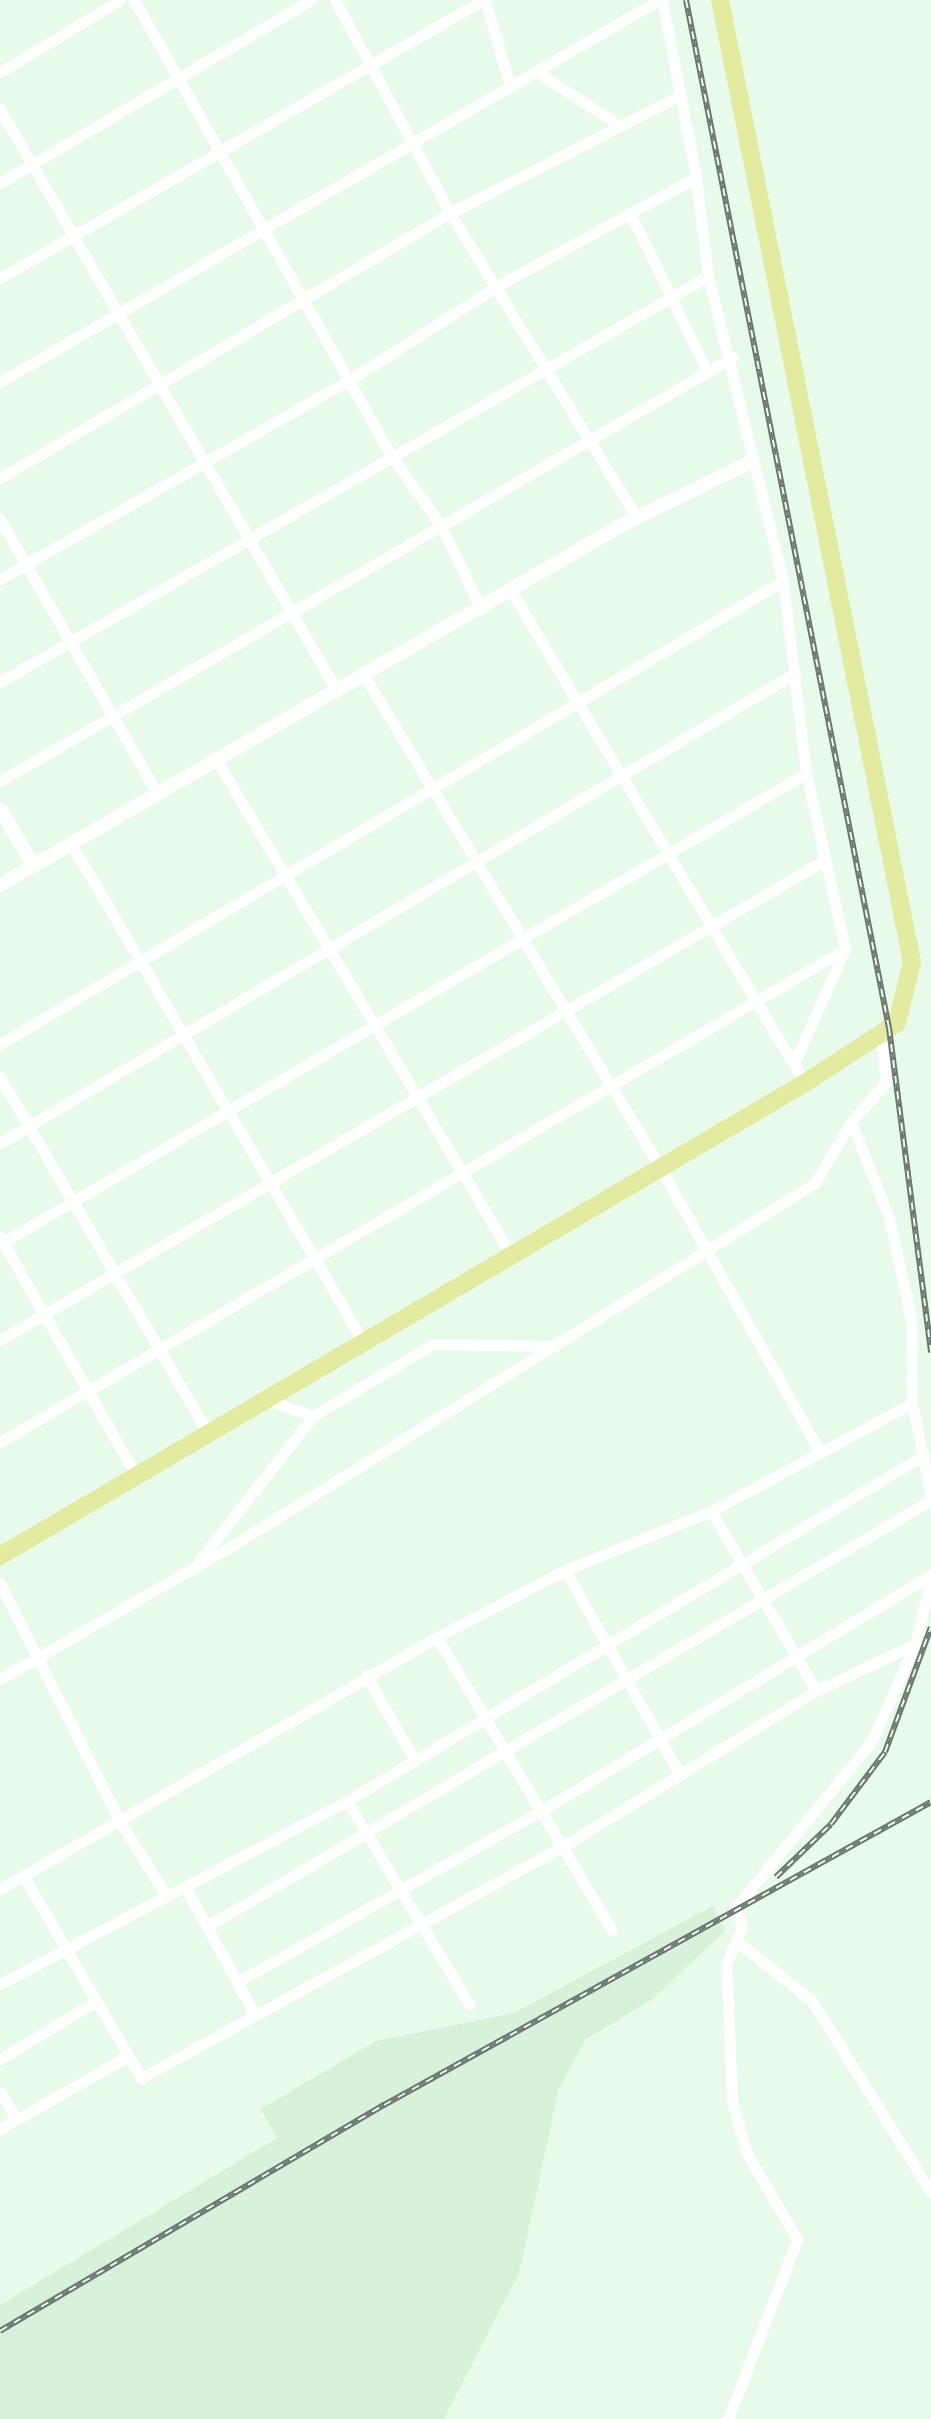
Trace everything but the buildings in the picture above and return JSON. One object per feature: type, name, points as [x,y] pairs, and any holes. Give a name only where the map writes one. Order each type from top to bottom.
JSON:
[{"type":"main road","points":[[0,1556],[806,1083],[897,1023],[912,962],[720,0]]},
{"type":"street","points":[[0,72],[120,0]]},
{"type":"street","points":[[134,0],[392,457],[441,526],[481,608]]},
{"type":"street","points":[[0,183],[311,0]]},
{"type":"street","points":[[335,0],[373,64],[450,213],[500,284],[637,518]]},
{"type":"street","points":[[0,278],[484,0],[510,86]]},
{"type":"street","points":[[0,382],[661,0],[677,97],[696,177],[708,276],[732,356],[750,462],[783,580],[806,773],[845,949],[794,1063]]},
{"type":"street","points":[[536,71],[620,126]]},
{"type":"street","points":[[0,478],[450,213],[677,97]]},
{"type":"street","points":[[0,109],[120,312],[157,386],[246,541],[337,691]]},
{"type":"street","points":[[0,579],[202,460],[351,380],[500,284],[696,177]]},
{"type":"street","points":[[630,213],[674,296],[707,371]]},
{"type":"street","points":[[0,682],[708,276]]},
{"type":"street","points":[[0,781],[732,356]]},
{"type":"street","points":[[0,885],[637,518],[750,462]]},
{"type":"street","points":[[0,519],[158,795]]},
{"type":"street","points":[[0,1044],[142,964],[433,790],[578,698],[783,580]]},
{"type":"street","points":[[511,591],[806,1083]]},
{"type":"street","points":[[0,1143],[331,952],[795,673]]},
{"type":"street","points":[[364,676],[662,1168],[819,1451]]},
{"type":"street","points":[[217,761],[512,1256]]},
{"type":"street","points":[[137,1476],[1,1241],[806,773]]},
{"type":"street","points":[[0,809],[34,866]]},
{"type":"street","points":[[72,845],[364,1343]]},
{"type":"street","points":[[0,1340],[272,1186],[823,861]]},
{"type":"street","points":[[0,1442],[845,949]]},
{"type":"street","points":[[0,1679],[194,1568],[815,1183],[850,1122],[886,1082],[881,1034]]},
{"type":"street","points":[[0,1077],[209,1434]]},
{"type":"street","points":[[206,1927],[508,1755],[624,1680],[931,1499],[912,1403],[908,1302],[889,1217],[850,1122]]},
{"type":"street","points":[[194,1568],[314,1416],[433,1344],[555,1346]]},
{"type":"street","points":[[267,1400],[314,1416]]},
{"type":"street","points":[[0,1889],[437,1637],[565,1570],[711,1511],[912,1403]]},
{"type":"street","points":[[0,1984],[348,1800],[924,1455]]},
{"type":"street","points":[[711,1511],[816,1691]]},
{"type":"street","points":[[565,1570],[679,1773]]},
{"type":"street","points":[[728,2419],[797,2239],[746,2152],[732,2099],[726,1964],[738,1943],[736,1907],[871,1742],[916,1644],[931,1577]]},
{"type":"street","points":[[237,1982],[541,1811],[656,1737],[931,1577]]},
{"type":"street","points":[[0,1583],[118,1818],[167,1897]]},
{"type":"street","points":[[437,1637],[612,1930]]},
{"type":"street","points":[[23,1875],[141,2078],[562,1847],[816,1691],[916,1644]]},
{"type":"street","points":[[366,1675],[415,1761]]},
{"type":"street","points":[[348,1800],[469,2004]]},
{"type":"street","points":[[185,1886],[254,2013]]},
{"type":"street","points":[[738,1943],[812,2001],[931,2192]]},
{"type":"street","points":[[0,2059],[96,2002]]},
{"type":"street","points":[[0,2129],[128,2056]]},
{"type":"street","points":[[0,2092],[16,2120]]},
{"type":"shaded area","points":[[713,1906],[725,1931],[651,2000],[585,2040],[559,2088],[519,2273],[444,2419],[0,2419],[0,2305],[277,2138],[261,2109],[376,2041],[514,2013]]},
{"type":"railway","points":[[686,0],[889,1028],[931,1352]]},
{"type":"railway","points":[[776,1877],[831,1824],[885,1752],[931,1627]]},
{"type":"railway","points":[[0,2331],[384,2105],[931,1802]]}]
